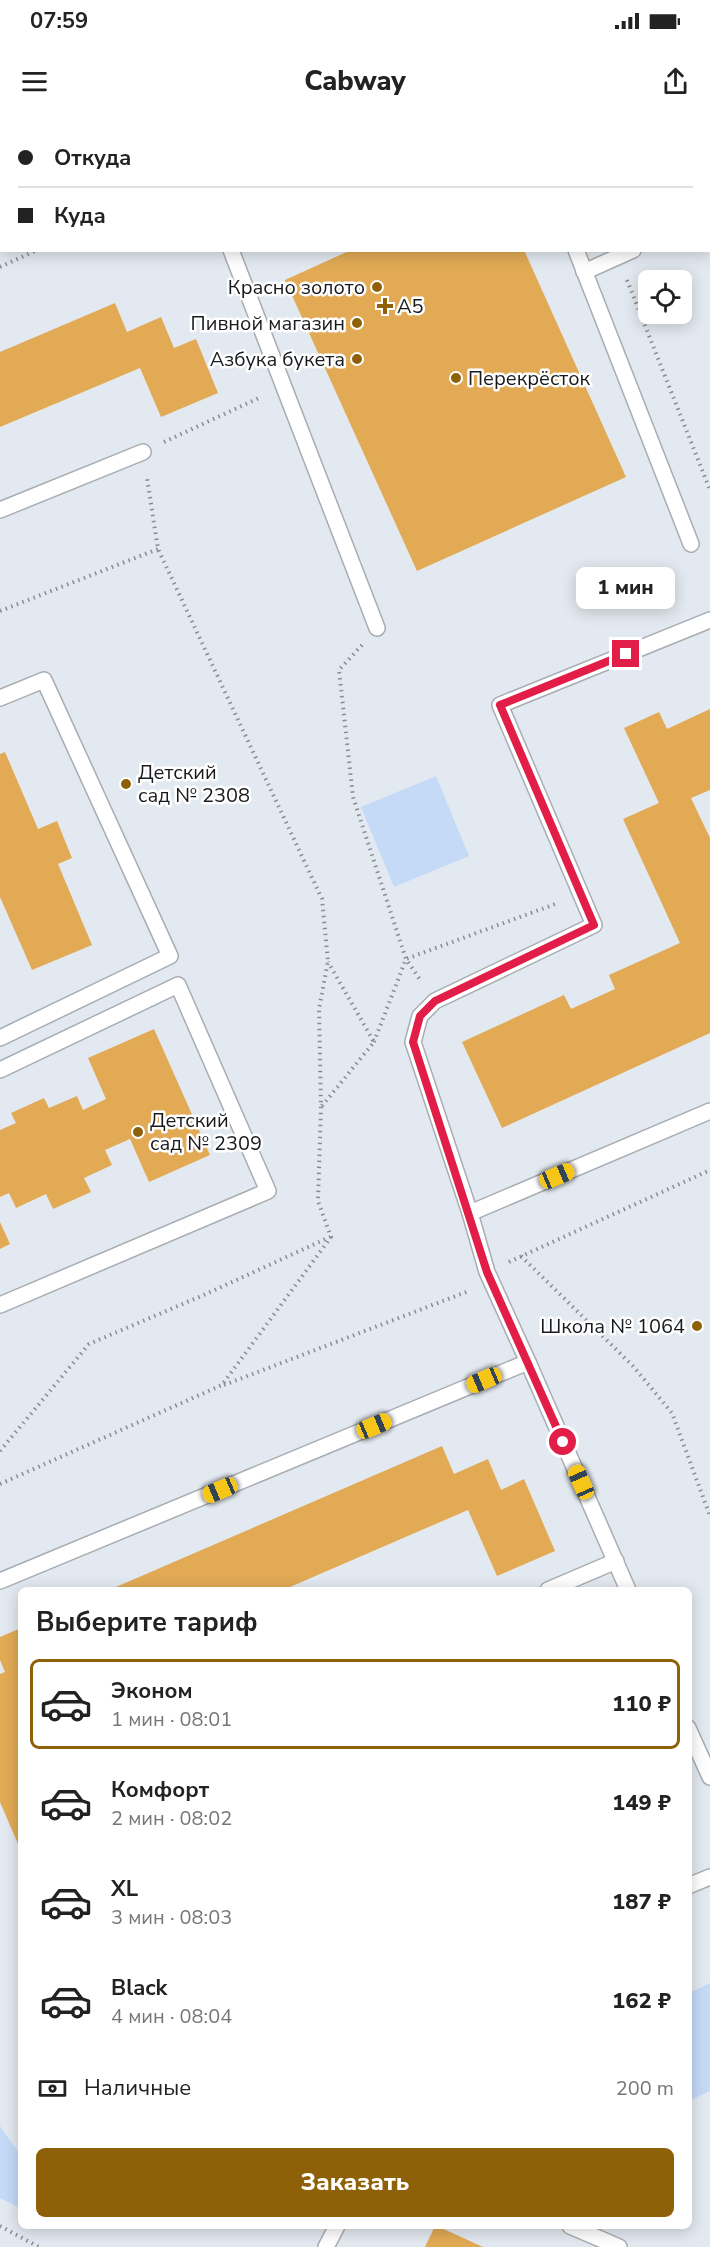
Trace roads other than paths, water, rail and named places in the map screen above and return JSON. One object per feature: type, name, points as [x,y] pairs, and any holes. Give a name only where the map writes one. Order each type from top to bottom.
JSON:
[{"type":"lane","points":[[232,252],[377,628]]},
{"type":"lane","points":[[577,252],[691,544]]},
{"type":"lane","points":[[585,272],[629,252]]},
{"type":"lane","points":[[0,510],[143,452]]},
{"type":"lane","points":[[627,1587],[490,1277],[413,1042],[420,1016],[435,1001],[594,925],[500,705],[710,620]]},
{"type":"lane","points":[[0,698],[44,680],[170,956],[2,1032]]},
{"type":"lane","points":[[0,1070],[178,985],[268,1191],[0,1305]]},
{"type":"lane","points":[[470,1213],[710,1111]]},
{"type":"lane","points":[[0,1581],[528,1362]]},
{"type":"lane","points":[[555,1587],[616,1562]]},
{"type":"lane","points":[[692,1737],[710,1777]]},
{"type":"lane","points":[[692,1884],[710,1877]]},
{"type":"lane","points":[[326,2247],[335,2229]]},
{"type":"lane","points":[[577,2229],[619,2247]]},
{"type":"place","name":"Красно золото","points":[[377,287]]},
{"type":"place","name":"А5","points":[[385,306]]},
{"type":"place","name":"Пивной магазин","points":[[357,323]]},
{"type":"place","name":"Азбука букета","points":[[357,359]]},
{"type":"place","name":"Перекрёсток","points":[[456,378]]},
{"type":"place","name":"Детский сад № 2308","points":[[126,784]]},
{"type":"place","name":"Детский сад № 2309","points":[[138,1132]]},
{"type":"place","name":"Школа № 1064","points":[[697,1326]]}]
